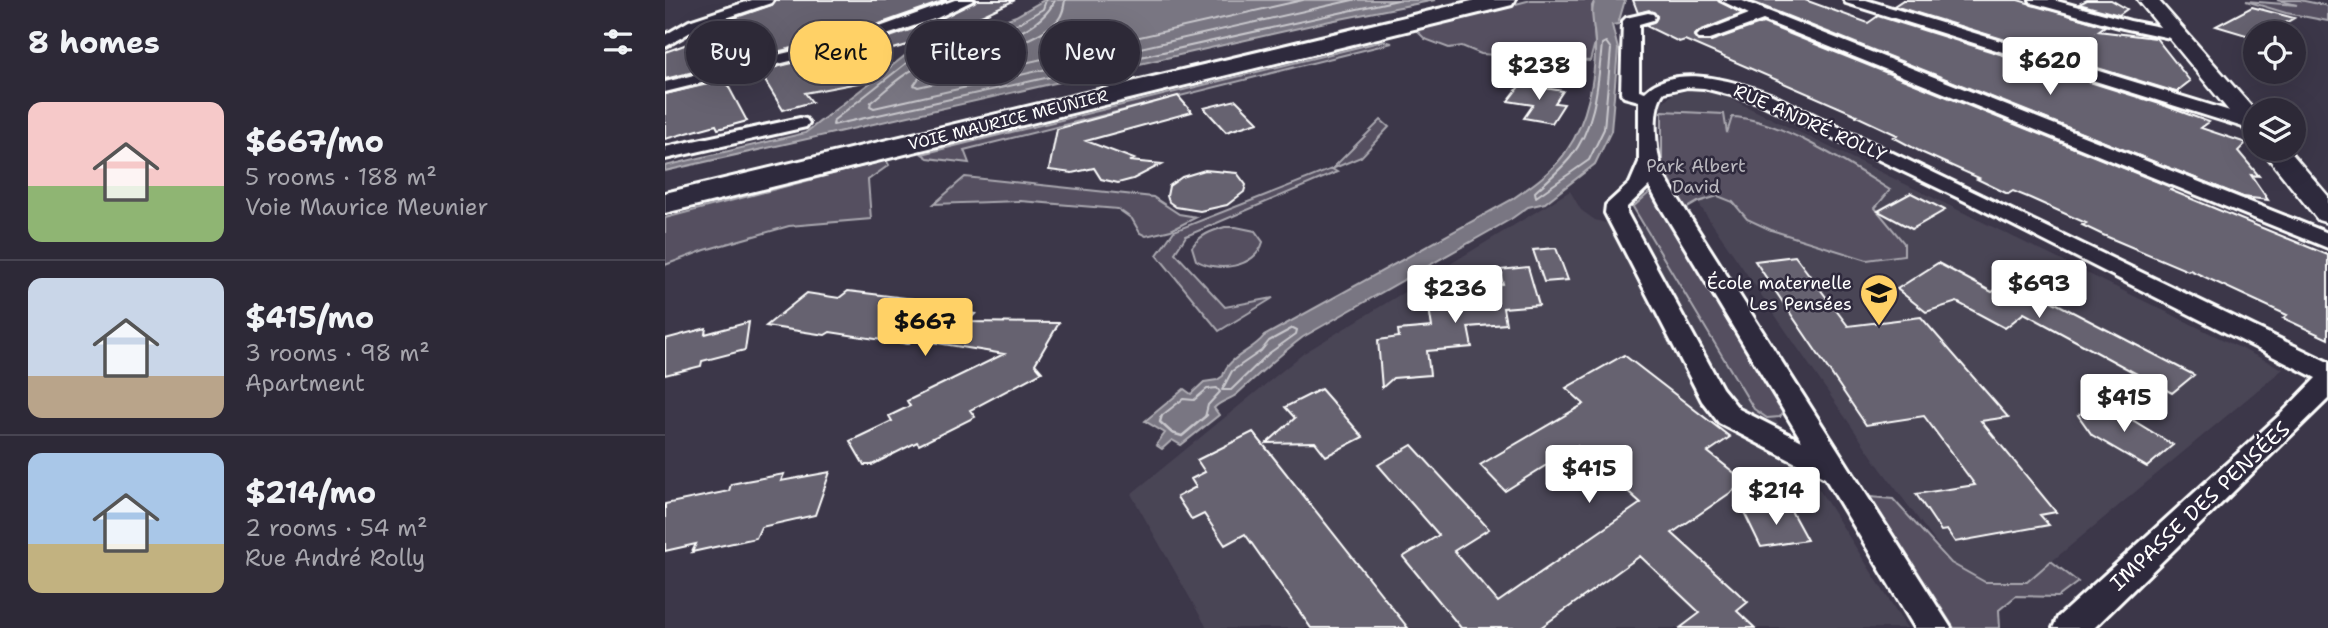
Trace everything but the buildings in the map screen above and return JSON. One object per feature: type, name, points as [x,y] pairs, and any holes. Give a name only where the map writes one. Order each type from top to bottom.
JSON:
[{"type":"main road","name":"VOIE MAURICE MEUNIER","points":[[665,203],[1504,0]]},
{"type":"main road","points":[[2148,0],[2243,113]]},
{"type":"main road","name":"VOIE MAURICE MEUNIER","points":[[665,210],[879,153]]},
{"type":"main road","points":[[2284,161],[2328,214]]},
{"type":"street","points":[[703,21],[766,0]]},
{"type":"street","points":[[665,87],[920,20],[967,0]]},
{"type":"street","points":[[1727,0],[2328,241]]},
{"type":"street","points":[[1851,0],[2243,123]]},
{"type":"street","points":[[2037,0],[2128,25],[2175,34]]},
{"type":"street","points":[[1705,36],[1761,15]]},
{"type":"street","points":[[1648,18],[1631,21],[1630,93],[1650,99]]},
{"type":"street","points":[[665,25],[686,24]]},
{"type":"street","points":[[665,41],[686,29]]},
{"type":"street","points":[[1631,63],[1667,86]]},
{"type":"street","name":"RUE ANDRÉ ROLLY","points":[[1667,86],[1708,83],[1741,89],[1764,98],[1972,197],[2328,373]]},
{"type":"street","points":[[1667,86],[1659,89],[1650,99],[1649,162],[1639,186],[1616,205],[1616,213],[1719,403],[1729,416],[1837,472]]},
{"type":"street","points":[[665,153],[800,123]]},
{"type":"street","points":[[1649,162],[1671,206],[1934,628]]},
{"type":"street","name":"IMPASSE DES PENSÉES","points":[[2070,628],[2292,420],[2328,382]]},
{"type":"street","points":[[1719,403],[1781,428],[1797,427],[1799,411]]},
{"type":"shaded area","points":[[1691,90],[1713,90],[2283,369],[2027,582],[1985,582],[1951,563],[1878,465],[1698,203],[1662,164],[1661,103],[1673,94]]},
{"type":"shaded area","points":[[1570,191],[1581,210],[1595,220],[1643,226],[1668,236],[1792,447],[1907,628],[1207,628],[1131,494],[1304,353]]},
{"type":"green space","points":[[1531,0],[1595,0],[1592,6],[1595,43],[1590,61],[1481,54],[1462,46],[1449,48],[1425,39],[1416,30]]},
{"type":"green space","points":[[2277,0],[2300,0],[2328,6],[2328,21],[2286,13],[2246,1],[2297,5]]},
{"type":"green space","points":[[1383,41],[1392,43],[964,150],[969,163],[928,158],[922,154]]},
{"type":"green space","name":"Park Albert David","points":[[1662,111],[1724,114],[1727,133],[1732,117],[1750,119],[1813,144],[1855,168],[1890,190],[1875,208],[1904,243],[1904,255],[1867,260],[1771,230],[1747,219],[1733,202],[1718,196],[1684,210],[1662,164]]},
{"type":"green space","points":[[1381,120],[1389,127],[1361,157],[1332,169]]},
{"type":"green space","points":[[886,160],[889,165],[868,180],[871,219],[789,226],[705,250],[665,265],[665,218]]},
{"type":"green space","points":[[1332,169],[1337,172],[1186,236],[1175,253],[1225,307],[1273,298],[1219,331],[1157,255],[1174,231]]},
{"type":"green space","points":[[965,177],[1153,197],[1179,214],[1197,217],[1171,230],[1146,236],[1140,233],[1132,219],[1118,209],[1020,201],[934,204]]},
{"type":"green space","points":[[1650,192],[1655,192],[1787,404],[1780,417],[1767,418],[1754,409],[1633,207]]},
{"type":"green space","points":[[1225,227],[1255,231],[1263,242],[1259,251],[1244,263],[1234,266],[1214,266],[1196,260],[1192,247],[1195,243],[1206,234]]},
{"type":"green space","points":[[1870,497],[1893,499],[1951,563],[1985,582],[2027,582],[2051,561],[2078,582],[2058,597],[2016,596],[1999,610],[2000,628],[1954,628]]},
{"type":"water","points":[[1044,0],[1435,0],[1140,64],[1140,21],[1040,21],[1040,84],[1051,84],[665,171],[665,166],[805,133],[868,84],[892,84],[892,66],[906,55],[906,84],[1026,84],[1026,21],[1002,21]]},
{"type":"water","points":[[1595,0],[1625,0],[1618,24],[1612,25],[1618,49],[1611,131],[1595,164],[1545,203],[1528,207],[1303,337],[1232,398],[1214,408],[1219,415],[1181,445],[1172,440],[1162,449],[1156,445],[1165,433],[1145,421],[1184,389],[1191,394],[1204,382],[1217,380],[1235,359],[1264,336],[1511,200],[1542,178],[1556,164],[1574,139],[1589,98],[1595,55],[1592,15]]},
{"type":"place","name":"École maternelle Les Pensées","points":[[1879,327]]}]
